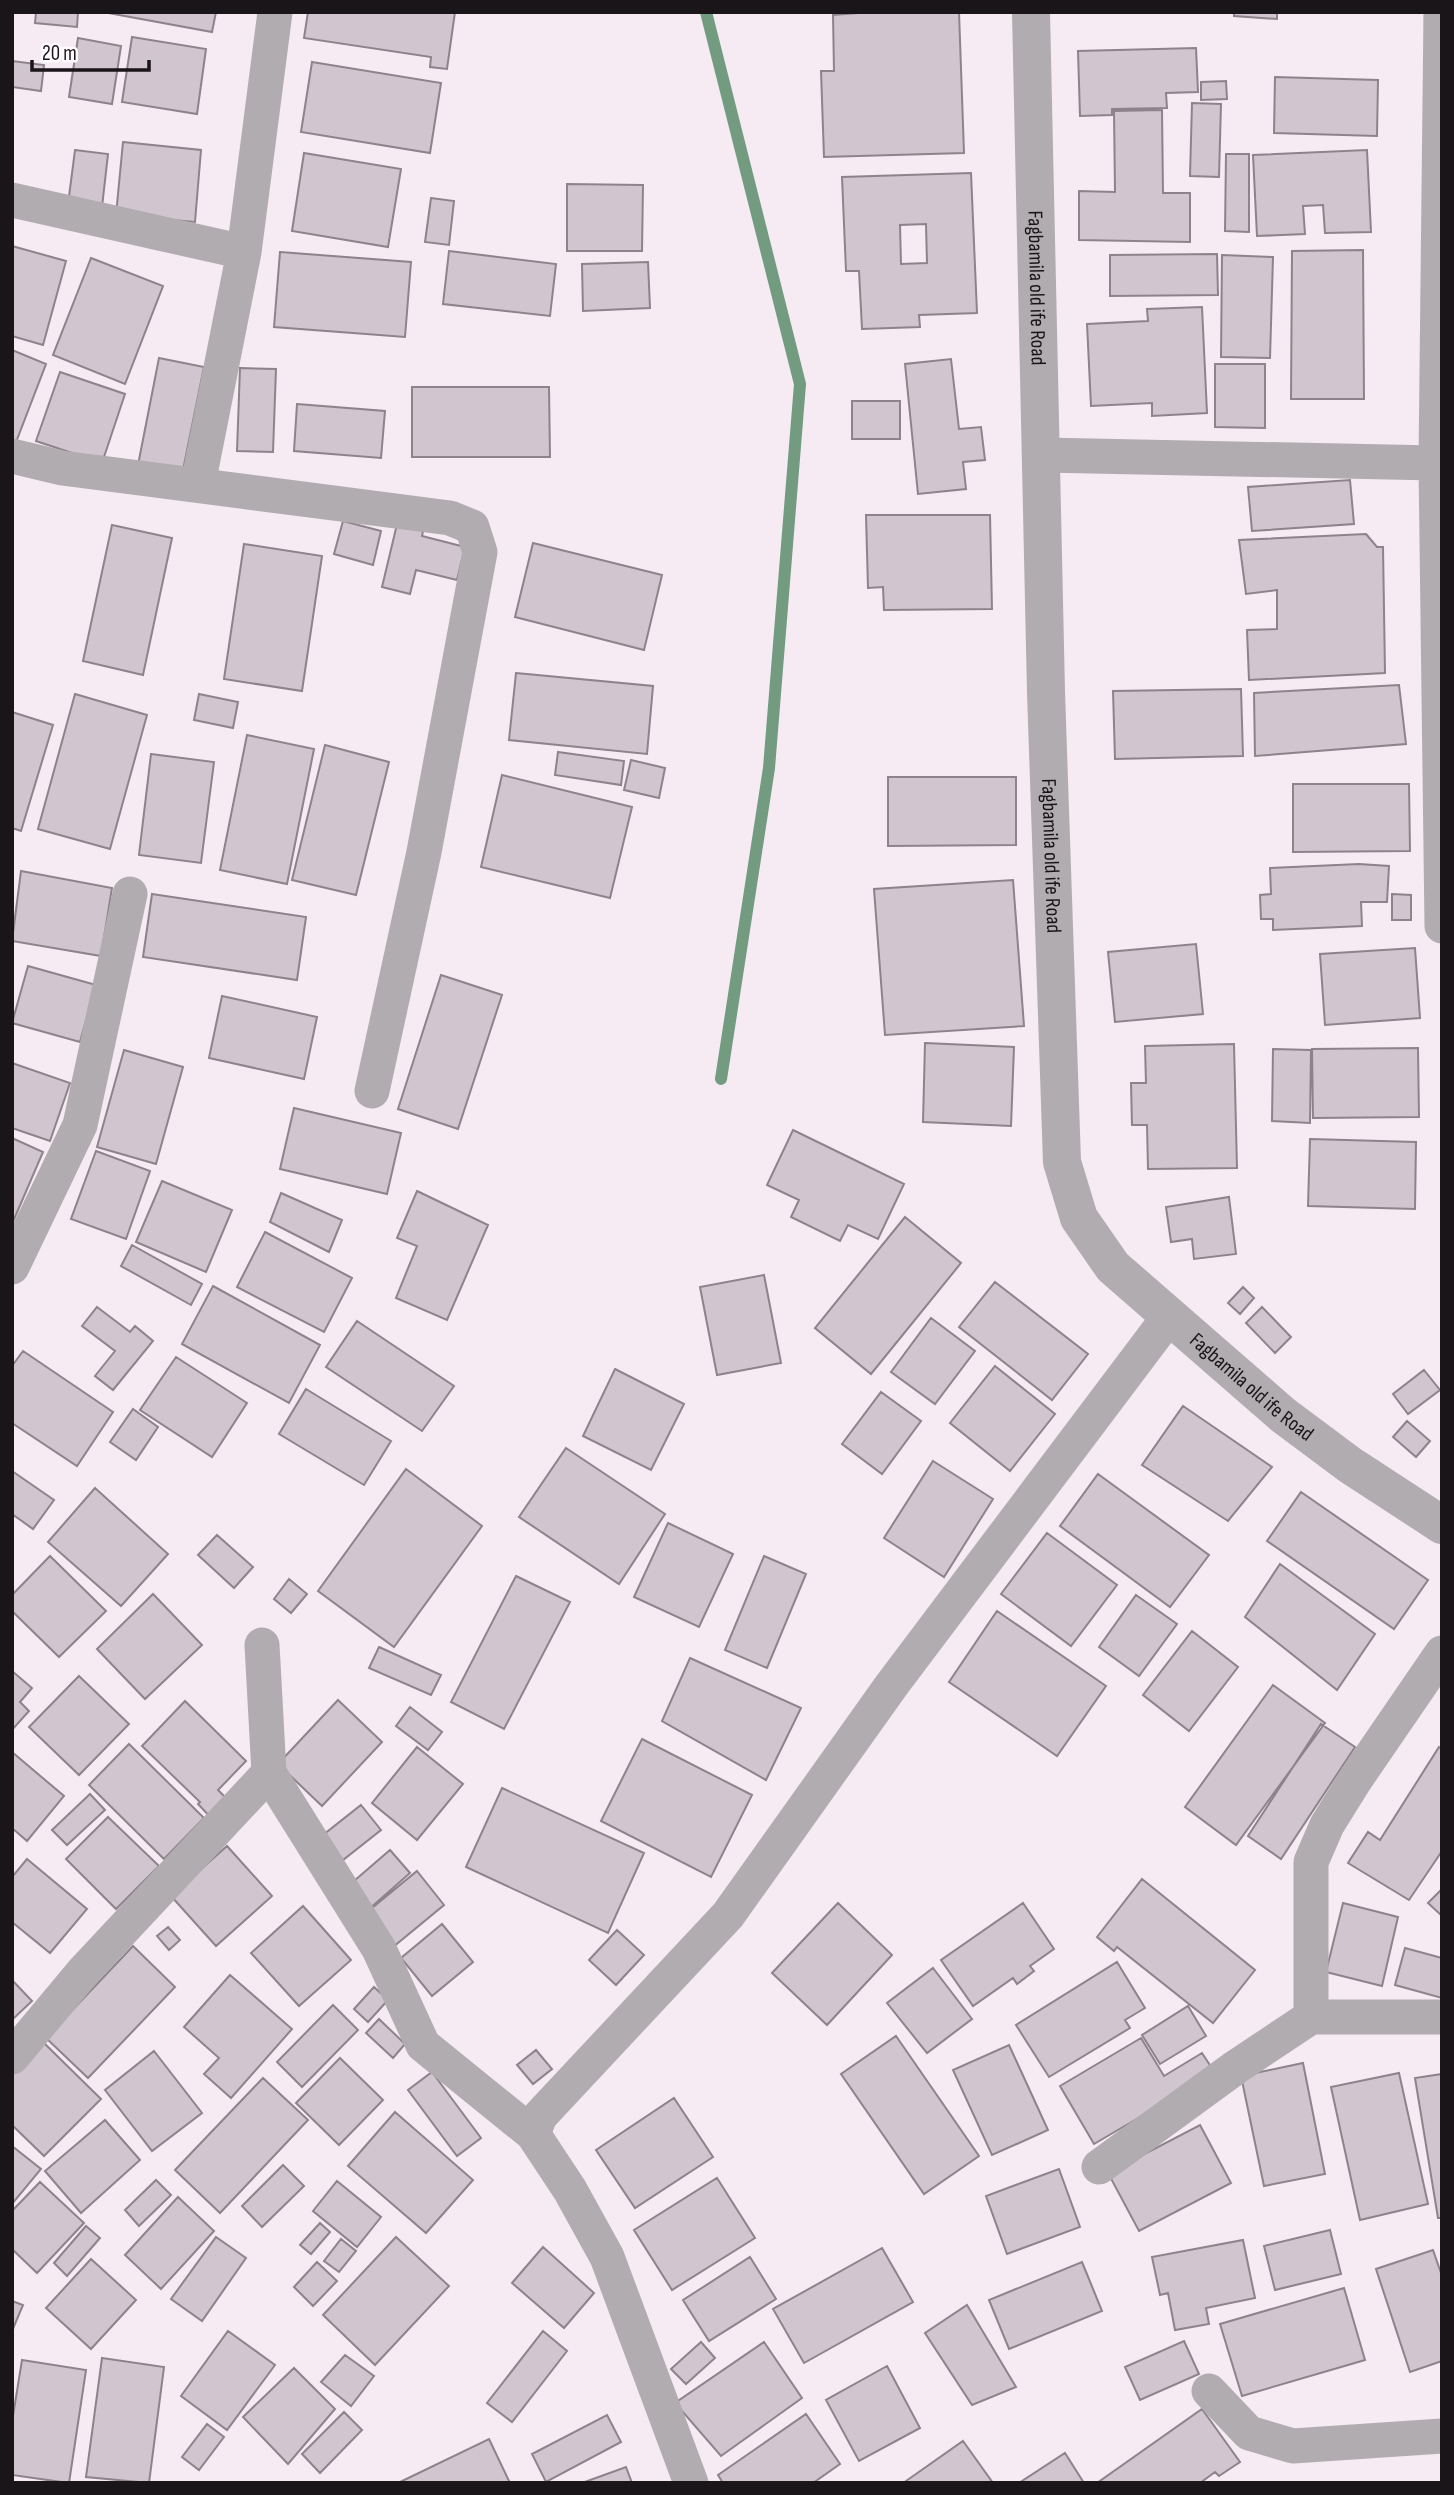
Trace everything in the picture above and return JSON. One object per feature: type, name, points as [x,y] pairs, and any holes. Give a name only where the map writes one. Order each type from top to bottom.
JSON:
[{"type":"street","points":[[198,484],[244,252],[275,12]]},
{"type":"street","name":"Fagbamila old ife Road","points":[[1031,12],[1043,455],[1046,692],[1062,1162],[1079,1217],[1112,1267],[1283,1416],[1350,1465],[1442,1525]]},
{"type":"street","points":[[1441,12],[1436,463],[1442,926]]},
{"type":"street","points":[[12,200],[244,252]]},
{"type":"street","points":[[1043,455],[1436,463]]},
{"type":"street","points":[[12,456],[62,468],[450,518],[472,527],[480,552],[424,852],[372,1091]]},
{"type":"street","points":[[12,1267],[80,1125],[130,894]]},
{"type":"street","points":[[533,2134],[540,2116],[728,1915],[891,1686],[1168,1318]]},
{"type":"street","points":[[262,1645],[270,1773],[379,1949],[423,2045],[533,2134],[570,2190],[607,2257],[691,2483]]},
{"type":"street","points":[[1311,2017],[1311,1862],[1327,1825],[1354,1780],[1442,1653]]},
{"type":"street","points":[[12,2057],[83,1972],[270,1773]]},
{"type":"street","points":[[1099,2167],[1236,2067],[1311,2017],[1442,2017]]},
{"type":"street","points":[[1209,2391],[1249,2433],[1293,2445],[1442,2436]]},
{"type":"building","points":[[36,12],[78,12],[77,27],[35,23]]},
{"type":"building","points":[[103,12],[216,12],[212,32]]},
{"type":"building","points":[[308,12],[455,12],[447,69],[430,67],[431,57],[304,38]]},
{"type":"building","points":[[959,12],[964,153],[824,157],[821,71],[834,71],[833,15]]},
{"type":"building","points":[[1234,12],[1277,12],[1277,19],[1234,16]]},
{"type":"building","points":[[132,37],[206,49],[197,114],[122,102]]},
{"type":"building","points":[[78,38],[121,46],[112,104],[69,97]]},
{"type":"building","points":[[1196,48],[1198,92],[1166,93],[1167,108],[1112,109],[1112,115],[1080,116],[1078,51]]},
{"type":"building","points":[[12,61],[44,65],[41,91],[12,87]]},
{"type":"building","points":[[312,62],[441,83],[430,153],[301,132]]},
{"type":"building","points":[[1275,77],[1378,80],[1377,136],[1274,133]]},
{"type":"building","points":[[1226,81],[1227,99],[1201,100],[1201,82]]},
{"type":"building","points":[[1192,103],[1221,104],[1219,177],[1190,176]]},
{"type":"building","points":[[1162,110],[1163,193],[1190,193],[1190,242],[1079,240],[1079,191],[1115,192],[1114,111]]},
{"type":"building","points":[[123,142],[201,150],[195,222],[116,215]]},
{"type":"building","points":[[75,150],[108,154],[102,207],[68,204]]},
{"type":"building","points":[[1367,150],[1371,232],[1325,233],[1323,205],[1303,206],[1305,234],[1257,236],[1253,155]]},
{"type":"building","points":[[304,153],[401,169],[388,247],[292,231]]},
{"type":"building","points":[[1226,154],[1249,154],[1249,232],[1225,231]]},
{"type":"building","points":[[971,173],[977,313],[919,315],[920,327],[862,329],[859,271],[846,271],[842,177]],"holes":[[[926,224],[927,263],[901,264],[900,225]]]},
{"type":"building","points":[[567,184],[643,185],[642,251],[567,251]]},
{"type":"building","points":[[431,198],[454,201],[449,245],[425,242]]},
{"type":"building","points":[[12,246],[66,261],[43,345],[12,336]]},
{"type":"building","points":[[1363,250],[1364,399],[1291,399],[1292,251]]},
{"type":"building","points":[[449,251],[556,264],[550,316],[443,304]]},
{"type":"building","points":[[280,252],[411,262],[405,337],[274,327]]},
{"type":"building","points":[[1217,254],[1218,295],[1110,296],[1110,255]]},
{"type":"building","points":[[1222,255],[1273,257],[1270,358],[1221,357]]},
{"type":"building","points":[[91,258],[163,286],[125,384],[53,355]]},
{"type":"building","points":[[648,262],[650,308],[583,311],[582,264]]},
{"type":"building","points":[[1202,307],[1207,413],[1152,416],[1152,403],[1091,406],[1087,324],[1148,321],[1147,309]]},
{"type":"building","points":[[12,350],[46,364],[13,450],[12,450]]},
{"type":"building","points":[[159,358],[204,367],[182,475],[138,465]]},
{"type":"building","points":[[951,359],[959,429],[981,427],[985,460],[963,462],[966,489],[918,494],[905,364]]},
{"type":"building","points":[[1215,364],[1265,364],[1265,428],[1215,427]]},
{"type":"building","points":[[240,368],[276,369],[273,452],[237,451]]},
{"type":"building","points":[[60,372],[125,394],[102,463],[36,441]]},
{"type":"building","points":[[412,387],[549,387],[550,457],[412,457]]},
{"type":"building","points":[[852,401],[900,401],[900,439],[852,439]]},
{"type":"building","points":[[297,404],[385,411],[381,458],[294,451]]},
{"type":"building","points":[[1350,480],[1354,524],[1252,531],[1248,487]]},
{"type":"building","points":[[866,515],[990,515],[992,609],[884,610],[883,587],[868,588]]},
{"type":"building","points":[[398,520],[424,527],[422,536],[465,547],[457,580],[416,570],[410,594],[382,587]]},
{"type":"building","points":[[343,521],[381,531],[373,565],[334,554]]},
{"type":"building","points":[[112,525],[172,538],[143,675],[83,661]]},
{"type":"building","points":[[1366,534],[1377,547],[1383,547],[1385,673],[1249,680],[1247,630],[1277,629],[1277,590],[1246,594],[1239,540]]},
{"type":"building","points":[[533,543],[662,575],[644,650],[515,617]]},
{"type":"building","points":[[244,544],[322,556],[302,691],[224,679]]},
{"type":"building","points":[[516,673],[653,686],[647,754],[509,740]]},
{"type":"building","points":[[1399,685],[1406,744],[1255,756],[1254,693]]},
{"type":"building","points":[[1241,689],[1243,756],[1115,759],[1113,691]]},
{"type":"building","points":[[75,694],[147,715],[110,849],[38,829]]},
{"type":"building","points":[[199,694],[238,702],[233,728],[194,720]]},
{"type":"building","points":[[12,712],[53,725],[21,831],[12,828]]},
{"type":"building","points":[[247,735],[314,749],[287,884],[220,870]]},
{"type":"building","points":[[325,745],[389,762],[356,895],[292,880]]},
{"type":"building","points":[[558,752],[624,761],[621,785],[555,775]]},
{"type":"building","points":[[151,754],[214,762],[201,863],[139,855]]},
{"type":"building","points":[[631,760],[665,768],[659,798],[624,790]]},
{"type":"building","points":[[502,775],[632,807],[610,898],[481,867]]},
{"type":"building","points":[[888,777],[1016,777],[1016,845],[888,846]]},
{"type":"building","points":[[1293,784],[1409,784],[1410,851],[1293,852]]},
{"type":"building","points":[[1359,864],[1389,866],[1387,902],[1361,902],[1362,926],[1273,930],[1273,919],[1261,919],[1260,895],[1271,894],[1270,868]]},
{"type":"building","points":[[21,871],[112,888],[101,956],[12,941]]},
{"type":"building","points":[[1013,880],[1024,1026],[885,1035],[874,889]]},
{"type":"building","points":[[152,894],[306,917],[297,980],[143,957]]},
{"type":"building","points":[[1392,894],[1411,895],[1411,920],[1392,920]]},
{"type":"building","points":[[1196,944],[1203,1014],[1115,1022],[1108,952]]},
{"type":"building","points":[[1415,948],[1420,1018],[1325,1025],[1320,954]]},
{"type":"building","points":[[28,966],[96,985],[80,1042],[12,1023]]},
{"type":"building","points":[[441,975],[502,995],[458,1129],[398,1109]]},
{"type":"building","points":[[222,996],[317,1017],[304,1079],[209,1058]]},
{"type":"building","points":[[925,1043],[1014,1047],[1011,1126],[923,1122]]},
{"type":"building","points":[[1234,1044],[1237,1168],[1148,1169],[1147,1125],[1132,1125],[1131,1083],[1146,1083],[1145,1046]]},
{"type":"building","points":[[1418,1048],[1419,1117],[1313,1118],[1312,1049]]},
{"type":"building","points":[[1273,1049],[1311,1050],[1310,1123],[1272,1121]]},
{"type":"building","points":[[124,1050],[183,1067],[156,1164],[97,1147]]},
{"type":"building","points":[[12,1063],[70,1083],[50,1141],[12,1128]]},
{"type":"building","points":[[294,1108],[401,1133],[387,1194],[280,1169]]},
{"type":"building","points":[[793,1130],[904,1184],[878,1239],[848,1225],[840,1241],[791,1217],[799,1200],[767,1185]]},
{"type":"building","points":[[12,1138],[43,1152],[12,1224]]},
{"type":"building","points":[[1310,1139],[1416,1142],[1415,1209],[1308,1206]]},
{"type":"building","points":[[96,1151],[150,1171],[126,1239],[71,1219]]},
{"type":"building","points":[[162,1181],[232,1210],[206,1272],[136,1242]]},
{"type":"building","points":[[417,1191],[488,1225],[447,1320],[396,1298],[417,1246],[397,1238]]},
{"type":"building","points":[[281,1193],[342,1220],[329,1252],[270,1222]]},
{"type":"building","points":[[1229,1197],[1236,1254],[1194,1259],[1192,1239],[1171,1242],[1166,1207]]},
{"type":"building","points":[[905,1217],[961,1263],[871,1374],[815,1328]]},
{"type":"building","points":[[265,1232],[352,1278],[324,1332],[237,1287]]},
{"type":"building","points":[[132,1245],[202,1284],[191,1305],[121,1266]]},
{"type":"building","points":[[764,1275],[781,1363],[717,1375],[700,1287]]},
{"type":"building","points":[[995,1282],[1088,1354],[1052,1400],[959,1327]]},
{"type":"building","points":[[213,1286],[320,1345],[289,1403],[182,1344]]},
{"type":"building","points":[[1243,1287],[1254,1298],[1240,1314],[1228,1303]]},
{"type":"building","points":[[97,1307],[130,1332],[135,1326],[153,1341],[113,1390],[95,1376],[115,1351],[82,1326]]},
{"type":"building","points":[[1262,1307],[1291,1337],[1275,1353],[1246,1323]]},
{"type":"building","points":[[931,1318],[975,1351],[935,1404],[891,1372]]},
{"type":"building","points":[[357,1321],[454,1386],[422,1431],[326,1367]]},
{"type":"building","points":[[23,1351],[113,1412],[77,1466],[12,1423],[12,1366]]},
{"type":"building","points":[[176,1357],[247,1403],[212,1457],[140,1410]]},
{"type":"building","points":[[995,1366],[1055,1414],[1010,1471],[950,1423]]},
{"type":"building","points":[[615,1369],[684,1404],[651,1470],[583,1436]]},
{"type":"building","points":[[1424,1370],[1440,1390],[1408,1414],[1393,1394]]},
{"type":"building","points":[[306,1389],[391,1441],[364,1485],[279,1434]]},
{"type":"building","points":[[881,1392],[921,1421],[882,1474],[842,1444]]},
{"type":"building","points":[[1183,1406],[1272,1467],[1228,1521],[1142,1465]]},
{"type":"building","points":[[133,1409],[158,1427],[136,1460],[110,1442]]},
{"type":"building","points":[[1407,1421],[1430,1441],[1416,1457],[1393,1437]]},
{"type":"building","points":[[566,1448],[665,1514],[619,1584],[519,1517]]},
{"type":"building","points":[[933,1461],[993,1499],[944,1577],[884,1538]]},
{"type":"building","points":[[406,1469],[482,1526],[394,1647],[318,1591]]},
{"type":"building","points":[[12,1471],[54,1500],[33,1529],[12,1514]]},
{"type":"building","points":[[1098,1474],[1209,1555],[1170,1607],[1060,1526]]},
{"type":"building","points":[[95,1488],[168,1554],[121,1606],[48,1542]]},
{"type":"building","points":[[1301,1492],[1428,1580],[1394,1629],[1267,1541]]},
{"type":"building","points":[[668,1523],[733,1554],[699,1627],[634,1597]]},
{"type":"building","points":[[1047,1533],[1117,1585],[1071,1646],[1001,1594]]},
{"type":"building","points":[[217,1535],[253,1567],[234,1588],[198,1555]]},
{"type":"building","points":[[50,1556],[106,1611],[59,1657],[12,1611],[12,1595]]},
{"type":"building","points":[[764,1556],[806,1574],[767,1668],[725,1650]]},
{"type":"building","points":[[1280,1564],[1375,1634],[1337,1690],[1245,1617]]},
{"type":"building","points":[[516,1576],[570,1602],[504,1729],[451,1702]]},
{"type":"building","points":[[289,1579],[307,1594],[291,1613],[274,1599]]},
{"type":"building","points":[[153,1594],[202,1645],[145,1699],[97,1649]]},
{"type":"building","points":[[1136,1595],[1177,1624],[1139,1676],[1099,1647]]},
{"type":"building","points":[[997,1611],[1106,1686],[1057,1756],[949,1682]]},
{"type":"building","points":[[1192,1631],[1238,1667],[1189,1731],[1143,1695]]},
{"type":"building","points":[[379,1647],[441,1675],[431,1695],[369,1668]]},
{"type":"building","points":[[690,1658],[801,1708],[766,1780],[662,1721]]},
{"type":"building","points":[[12,1671],[32,1688],[20,1702],[29,1711],[12,1730]]},
{"type":"building","points":[[79,1676],[129,1724],[79,1775],[29,1727]]},
{"type":"building","points":[[1273,1685],[1325,1723],[1236,1845],[1185,1807]]},
{"type":"building","points":[[338,1700],[382,1742],[322,1806],[278,1764]]},
{"type":"building","points":[[185,1701],[246,1761],[218,1790],[231,1803],[214,1821],[198,1804],[200,1802],[142,1746]]},
{"type":"building","points":[[410,1707],[442,1732],[428,1750],[396,1726]]},
{"type":"building","points":[[1321,1724],[1355,1747],[1281,1859],[1248,1836]]},
{"type":"building","points":[[642,1739],[752,1795],[711,1877],[601,1821]]},
{"type":"building","points":[[129,1744],[204,1818],[164,1859],[89,1785]]},
{"type":"building","points":[[417,1747],[463,1784],[417,1840],[372,1803]]},
{"type":"building","points":[[1439,1747],[1442,1749],[1442,1851],[1409,1900],[1348,1863],[1368,1832],[1380,1840]]},
{"type":"building","points":[[12,1752],[64,1796],[27,1841],[12,1828]]},
{"type":"building","points":[[502,1788],[644,1853],[608,1933],[466,1867]]},
{"type":"building","points":[[90,1794],[105,1810],[67,1845],[52,1830]]},
{"type":"building","points":[[361,1805],[381,1830],[343,1860],[323,1835]]},
{"type":"building","points":[[108,1817],[159,1866],[116,1909],[66,1859]]},
{"type":"building","points":[[227,1846],[272,1896],[216,1946],[171,1896]]},
{"type":"building","points":[[390,1850],[410,1873],[368,1910],[347,1887]]},
{"type":"building","points":[[27,1859],[87,1909],[50,1953],[12,1922],[12,1877]]},
{"type":"building","points":[[417,1871],[444,1905],[393,1947],[366,1913]]},
{"type":"building","points":[[1142,1879],[1255,1970],[1213,2023],[1117,1947],[1114,1951],[1097,1937]]},
{"type":"building","points":[[1442,1889],[1442,1916],[1428,1903]]},
{"type":"building","points":[[838,1903],[892,1955],[827,2025],[772,1973]]},
{"type":"building","points":[[1023,1903],[1054,1949],[1030,1966],[1034,1971],[1017,1984],[1013,1978],[973,2006],[941,1960]]},
{"type":"building","points":[[1343,1903],[1398,1917],[1382,1986],[1326,1972]]},
{"type":"building","points":[[303,1906],[351,1960],[299,2006],[251,1953]]},
{"type":"building","points":[[442,1924],[473,1962],[432,1996],[401,1958]]},
{"type":"building","points":[[168,1927],[180,1940],[169,1950],[157,1936]]},
{"type":"building","points":[[617,1930],[644,1955],[616,1985],[589,1960]]},
{"type":"building","points":[[133,1946],[175,1987],[88,2078],[46,2038]]},
{"type":"building","points":[[1405,1948],[1442,1958],[1442,1998],[1395,1985]]},
{"type":"building","points":[[1117,1962],[1145,2008],[1125,2020],[1130,2028],[1049,2077],[1016,2025]]},
{"type":"building","points":[[933,1968],[972,2019],[927,2053],[887,2003]]},
{"type":"building","points":[[230,1975],[292,2029],[231,2098],[204,2074],[219,2058],[184,2027]]},
{"type":"building","points":[[12,1980],[32,2001],[12,2020]]},
{"type":"building","points":[[374,1987],[388,2000],[368,2022],[354,2009]]},
{"type":"building","points":[[333,2005],[358,2030],[302,2087],[277,2062]]},
{"type":"building","points":[[1188,2006],[1206,2036],[1160,2064],[1142,2035]]},
{"type":"building","points":[[379,2019],[405,2044],[393,2058],[366,2033]]},
{"type":"building","points":[[896,2036],[979,2156],[924,2194],[841,2074]]},
{"type":"building","points":[[1141,2038],[1164,2076],[1202,2053],[1215,2073],[1094,2144],[1060,2086]]},
{"type":"building","points":[[44,2043],[101,2099],[44,2156],[12,2125],[12,2075]]},
{"type":"building","points":[[1009,2045],[1048,2130],[992,2155],[953,2070]]},
{"type":"building","points":[[536,2050],[552,2069],[533,2084],[517,2065]]},
{"type":"building","points":[[154,2051],[202,2113],[152,2151],[105,2090]]},
{"type":"building","points":[[340,2058],[383,2100],[339,2145],[296,2103]]},
{"type":"building","points":[[1303,2063],[1325,2174],[1264,2186],[1241,2076]]},
{"type":"building","points":[[432,2072],[481,2138],[457,2156],[408,2090]]},
{"type":"building","points":[[1399,2073],[1428,2204],[1360,2220],[1331,2087]]},
{"type":"building","points":[[1442,2074],[1442,2218],[1438,2218],[1415,2078]]},
{"type":"building","points":[[263,2078],[308,2120],[220,2213],[175,2170]]},
{"type":"building","points":[[674,2098],[713,2157],[635,2208],[596,2150]]},
{"type":"building","points":[[395,2112],[473,2180],[426,2233],[348,2166]]},
{"type":"building","points":[[105,2120],[140,2160],[81,2213],[45,2171]]},
{"type":"building","points":[[1200,2125],[1231,2183],[1139,2231],[1108,2173]]},
{"type":"building","points":[[12,2146],[41,2169],[12,2204]]},
{"type":"building","points":[[283,2165],[304,2186],[262,2227],[242,2206]]},
{"type":"building","points":[[1059,2169],[1080,2227],[1007,2254],[986,2196]]},
{"type":"building","points":[[717,2178],[755,2238],[672,2290],[634,2230]]},
{"type":"building","points":[[156,2180],[171,2195],[139,2226],[125,2210]]},
{"type":"building","points":[[337,2181],[381,2217],[357,2247],[313,2211]]},
{"type":"building","points":[[40,2182],[84,2223],[37,2273],[12,2249],[12,2211]]},
{"type":"building","points":[[178,2197],[214,2231],[161,2289],[125,2255]]},
{"type":"building","points":[[320,2223],[330,2232],[311,2254],[300,2245]]},
{"type":"building","points":[[86,2226],[100,2238],[67,2276],[54,2263]]},
{"type":"building","points":[[1330,2230],[1341,2274],[1275,2290],[1264,2246]]},
{"type":"building","points":[[216,2237],[246,2258],[202,2321],[171,2299]]},
{"type":"building","points":[[396,2237],[449,2286],[375,2365],[323,2315]]},
{"type":"building","points":[[341,2239],[356,2251],[339,2272],[324,2261]]},
{"type":"building","points":[[1243,2240],[1255,2298],[1206,2308],[1209,2324],[1175,2330],[1168,2293],[1160,2295],[1152,2257]]},
{"type":"building","points":[[543,2247],[594,2293],[564,2328],[512,2283]]},
{"type":"building","points":[[882,2248],[913,2302],[804,2363],[773,2309]]},
{"type":"building","points":[[1433,2250],[1442,2276],[1442,2361],[1410,2372],[1376,2269]]},
{"type":"building","points":[[750,2257],[776,2299],[709,2341],[683,2300]]},
{"type":"building","points":[[91,2259],[136,2300],[91,2349],[46,2308]]},
{"type":"building","points":[[317,2262],[337,2281],[313,2306],[294,2287]]},
{"type":"building","points":[[1082,2262],[1102,2311],[1009,2349],[989,2300]]},
{"type":"building","points":[[1344,2288],[1365,2360],[1242,2396],[1220,2324]]},
{"type":"building","points":[[12,2301],[23,2305],[12,2331]]},
{"type":"building","points":[[967,2305],[1016,2387],[972,2405],[925,2333]]},
{"type":"building","points":[[228,2331],[275,2365],[227,2430],[181,2396]]},
{"type":"building","points":[[543,2331],[567,2351],[512,2422],[487,2403]]},
{"type":"building","points":[[1184,2341],[1199,2374],[1140,2400],[1125,2367]]},
{"type":"building","points":[[701,2342],[715,2358],[686,2384],[671,2369]]},
{"type":"building","points":[[764,2342],[802,2398],[721,2456],[675,2403]]},
{"type":"building","points":[[345,2355],[374,2376],[351,2406],[321,2382]]},
{"type":"building","points":[[102,2358],[164,2367],[149,2483],[86,2477]]},
{"type":"building","points":[[22,2360],[86,2370],[69,2483],[12,2475],[12,2422]]},
{"type":"building","points":[[887,2366],[920,2428],[859,2461],[826,2400]]},
{"type":"building","points":[[294,2368],[335,2409],[288,2464],[243,2417]]},
{"type":"building","points":[[1202,2409],[1240,2462],[1219,2476],[1215,2472],[1200,2483],[1097,2483]]},
{"type":"building","points":[[344,2412],[362,2430],[320,2473],[302,2454]]},
{"type":"building","points":[[806,2414],[840,2464],[813,2483],[723,2483],[718,2475]]},
{"type":"building","points":[[607,2415],[621,2442],[546,2482],[532,2454]]},
{"type":"building","points":[[207,2424],[224,2437],[199,2470],[182,2457]]},
{"type":"building","points":[[489,2439],[510,2483],[398,2483]]},
{"type":"building","points":[[963,2441],[993,2483],[907,2483],[906,2481]]},
{"type":"building","points":[[1065,2453],[1084,2483],[1019,2483]]},
{"type":"building","points":[[626,2467],[632,2483],[582,2483]]},
{"type":"waterway","points":[[706,12],[800,384],[769,768],[721,1079]]}]
